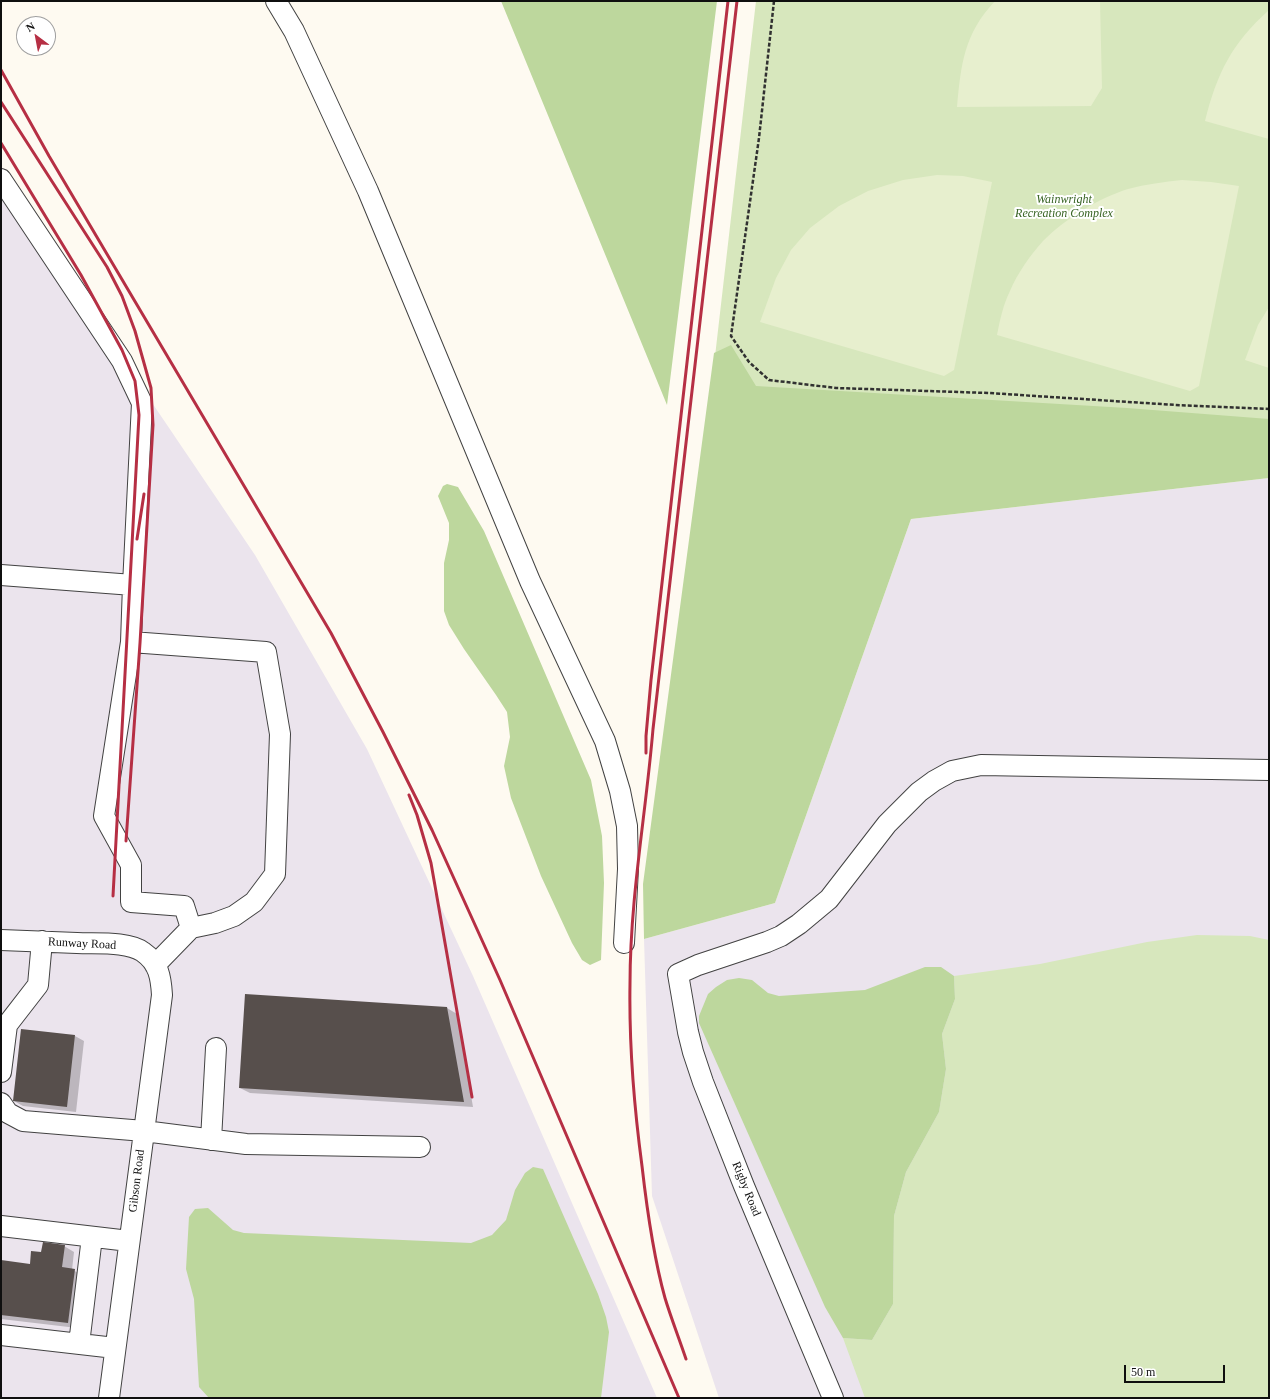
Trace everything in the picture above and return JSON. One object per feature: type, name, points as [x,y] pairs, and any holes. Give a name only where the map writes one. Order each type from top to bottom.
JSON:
[{"type":"street","points":[[276,1],[294,31],[368,191],[530,581],[605,741],[620,791],[627,826],[628,868],[624,943]]},
{"type":"street","points":[[1,179],[122,361],[142,403],[131,642],[104,816],[130,865],[131,902],[184,906],[191,928]]},
{"type":"street","points":[[1,575],[133,585]]},
{"type":"street","points":[[131,642],[266,652],[280,734],[275,874],[254,902],[234,916],[215,923],[191,928],[155,965]]},
{"type":"street","name":"Rigby Road","points":[[833,1398],[744,1186],[712,1104],[693,1052],[678,974],[698,965],[767,942],[781,936],[799,924],[829,899],[887,824],[904,806],[934,781],[952,771],[981,765],[1269,770]]},
{"type":"street","name":"Runway Road","points":[[1,940],[42,941],[130,947],[144,952],[155,965]]},
{"type":"street","points":[[1,1072],[7,1025],[38,985],[42,941]]},
{"type":"street","name":"Gibson Road","points":[[109,1398],[162,995],[161,979],[155,965]]},
{"type":"street","points":[[211,1140],[216,1048]]},
{"type":"street","points":[[1,1104],[8,1113],[23,1121],[144,1131],[246,1144],[420,1147]]},
{"type":"street","points":[[1,1226],[129,1241]]},
{"type":"street","points":[[79,1344],[92,1237]]},
{"type":"street","points":[[1,1335],[115,1348]]},
{"type":"path","points":[[774,1],[759,138],[731,336],[749,362],[769,380],[836,388],[989,393],[1176,405],[1269,409]]},
{"type":"shaded area","points":[[1,193],[117,351],[255,555],[367,749],[473,976],[657,1398],[1,1398]]},
{"type":"shaded area","points":[[1269,478],[1269,1398],[719,1398],[652,1196],[644,939],[775,903],[911,519]]},
{"type":"green space","points":[[501,1],[717,1],[667,405]]},
{"type":"green space","name":"Wainwright Recreation Complex","points":[[756,1],[1269,1],[1269,424],[711,391]]},
{"type":"green space","points":[[995,1],[1100,1],[1102,88],[1091,106],[957,107],[960,77],[970,38],[985,13]]},
{"type":"green space","points":[[1269,10],[1269,139],[1205,121],[1215,88],[1228,60],[1245,35]]},
{"type":"green space","points":[[937,175],[963,176],[992,182],[954,370],[944,376],[760,322],[776,278],[791,250],[810,228],[839,206],[868,191],[903,180]]},
{"type":"green space","points":[[1182,180],[1239,186],[1199,386],[1190,391],[997,335],[1005,302],[1016,278],[1043,241],[1061,225],[1083,210],[1117,193],[1128,189],[1162,182]]},
{"type":"green space","points":[[1269,307],[1269,368],[1245,360],[1258,325]]},
{"type":"green space","points":[[731,345],[756,386],[1127,408],[1269,419],[1269,478],[911,519],[775,903],[644,939],[643,884],[714,353]]},
{"type":"green space","points":[[447,484],[458,487],[484,531],[591,780],[602,836],[604,883],[601,960],[590,965],[582,960],[572,943],[541,876],[511,798],[504,766],[510,737],[507,712],[449,625],[444,611],[444,563],[449,540],[449,523],[438,496],[443,486]]},
{"type":"green space","points":[[1197,935],[1250,936],[1269,940],[1269,1398],[865,1398],[843,1338],[872,1340],[893,1304],[894,1216],[906,1172],[939,1112],[946,1069],[942,1034],[955,999],[954,976],[1040,964],[1147,942]]},
{"type":"green space","points":[[925,967],[941,967],[954,976],[955,999],[942,1034],[946,1069],[939,1112],[906,1172],[894,1216],[893,1304],[872,1340],[843,1338],[825,1307],[699,1023],[699,1016],[708,994],[727,980],[739,978],[752,980],[768,993],[779,996],[865,990]]},
{"type":"green space","points":[[533,1167],[543,1169],[598,1294],[606,1317],[609,1332],[601,1398],[209,1398],[199,1387],[194,1299],[186,1269],[189,1217],[195,1209],[208,1208],[233,1230],[244,1233],[471,1243],[492,1235],[506,1220],[515,1190],[525,1173]]},
{"type":"building","points":[[245,994],[447,1007],[464,1102],[239,1088]]},
{"type":"building","points":[[21,1029],[75,1035],[67,1107],[13,1101]]},
{"type":"building","points":[[43,1242],[65,1245],[62,1267],[75,1269],[68,1323],[1,1315],[1,1260],[30,1264],[31,1251],[41,1252]]},
{"type":"railway","points":[[646,753],[651,680],[728,1]]},
{"type":"railway","points":[[686,1359],[667,1306],[654,1249],[646,1199],[637,1121],[630,1029],[631,952],[635,888],[737,1]]},
{"type":"railway","points":[[1,70],[49,156],[331,633],[383,732],[432,830],[500,980],[679,1398]]},
{"type":"railway","points":[[1,102],[107,267],[122,296],[135,331],[151,388],[153,425],[126,841]]},
{"type":"railway","points":[[1,143],[81,275],[122,350],[135,381],[139,415],[113,896]]},
{"type":"railway","points":[[137,539],[144,494]]},
{"type":"railway","points":[[409,795],[417,815],[431,863],[472,1097]]}]
